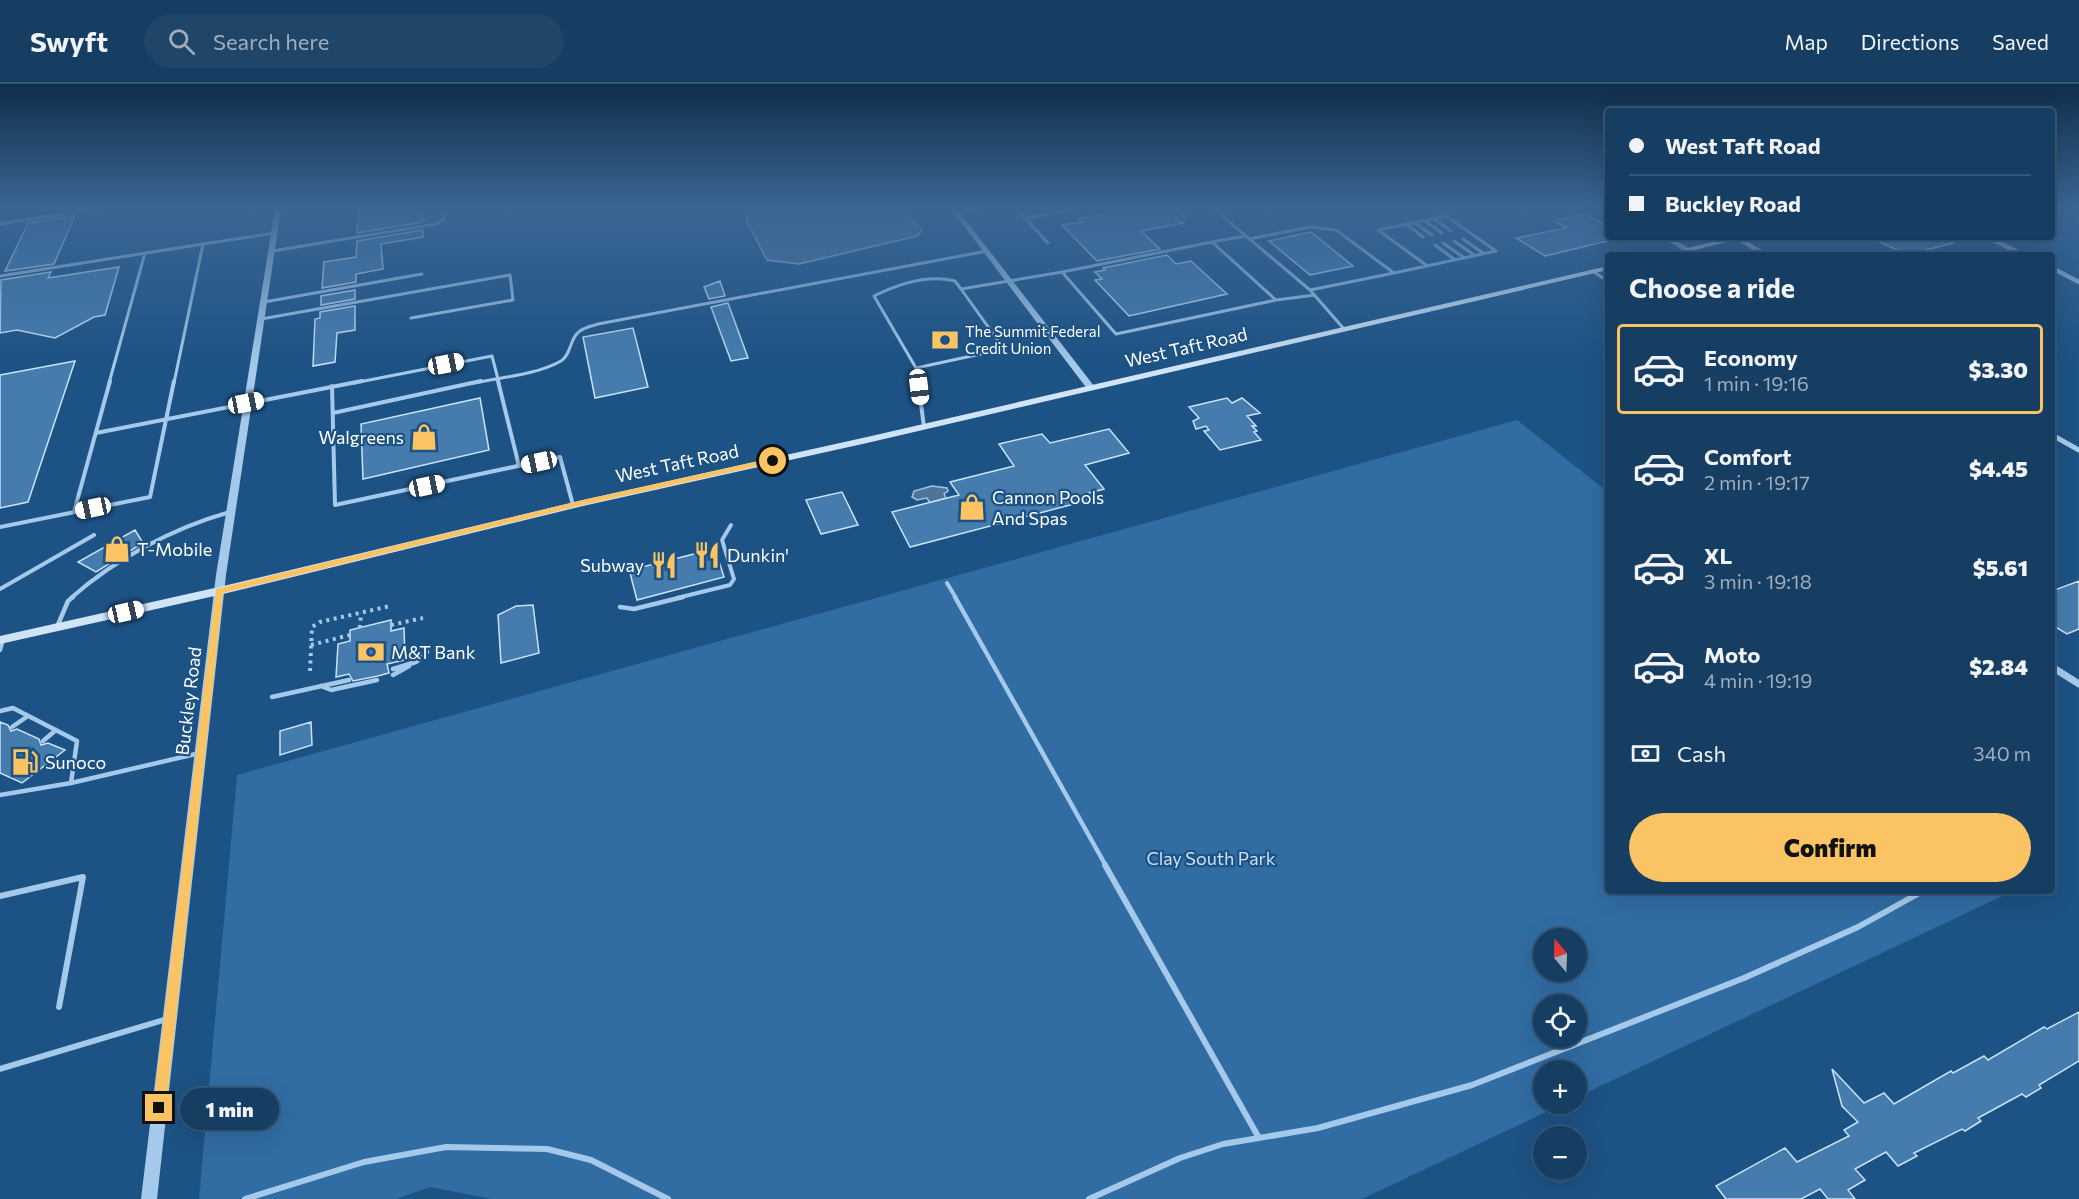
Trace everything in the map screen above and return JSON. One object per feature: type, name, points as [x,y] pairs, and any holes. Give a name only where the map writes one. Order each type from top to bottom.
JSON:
[{"type":"main road","name":"West Taft Road","points":[[1,643],[57,627],[219,591],[573,505],[924,427],[1605,269]]},
{"type":"street","name":"Buckley Road","points":[[149,1199],[219,591],[246,403],[270,261]]},
{"type":"street","points":[[995,261],[1091,388]]},
{"type":"street","points":[[2055,270],[2079,282]]},
{"type":"street","points":[[2055,437],[2079,450]]},
{"type":"street","points":[[2055,669],[2079,684]]},
{"type":"lane","points":[[0,276],[94,261]]},
{"type":"lane","points":[[74,512],[143,261]]},
{"type":"lane","points":[[0,527],[150,496],[198,261]]},
{"type":"lane","points":[[333,413],[497,379],[562,360],[568,354],[572,339],[581,330],[598,324],[934,261]]},
{"type":"lane","points":[[961,289],[1117,261]]},
{"type":"lane","points":[[1233,261],[1276,300]]},
{"type":"lane","points":[[1275,261],[1310,290],[1344,329]]},
{"type":"lane","points":[[1378,261],[1394,273]]},
{"type":"lane","points":[[1421,261],[1426,265]]},
{"type":"lane","points":[[1310,290],[1445,261]]},
{"type":"lane","points":[[1592,271],[1605,279]]},
{"type":"lane","points":[[1062,272],[1116,334],[1276,300],[1315,295]]},
{"type":"lane","points":[[264,302],[422,274]]},
{"type":"lane","points":[[261,319],[510,275],[513,300],[411,318]]},
{"type":"lane","points":[[916,368],[1004,349],[954,280],[939,278],[888,288],[874,296],[916,368],[924,427]]},
{"type":"lane","points":[[96,433],[492,356],[519,466]]},
{"type":"lane","points":[[332,386],[335,505],[560,457],[573,505]]},
{"type":"lane","points":[[57,627],[68,601],[87,584],[167,535],[192,523],[230,512]]},
{"type":"lane","points":[[620,607],[645,607],[730,585],[734,579],[722,540],[731,525]]},
{"type":"lane","points":[[0,590],[94,535]]},
{"type":"lane","points":[[948,583],[1259,1138]]},
{"type":"lane","points":[[393,669],[422,659],[426,652]]},
{"type":"lane","points":[[393,675],[410,664]]},
{"type":"lane","points":[[272,697],[349,680]]},
{"type":"lane","points":[[321,686],[331,690],[377,680]]},
{"type":"lane","points":[[0,711],[13,708],[77,741],[71,783]]},
{"type":"lane","points":[[12,727],[28,716]]},
{"type":"lane","points":[[43,741],[56,730]]},
{"type":"lane","points":[[0,795],[71,783],[200,753]]},
{"type":"lane","points":[[0,896],[83,877],[59,1007]]},
{"type":"lane","points":[[1089,1199],[1180,1158],[1223,1144],[1318,1128],[1472,1085],[1744,978],[1858,927],[1918,894]]},
{"type":"lane","points":[[0,1069],[170,1018]]},
{"type":"lane","points":[[245,1199],[364,1162],[446,1147],[547,1149],[591,1160],[668,1199]]},
{"type":"path","points":[[310,671],[312,627],[320,622],[390,606]]},
{"type":"path","points":[[360,628],[361,613]]},
{"type":"path","points":[[391,625],[423,618]]},
{"type":"path","points":[[311,645],[350,635]]},
{"type":"green space","name":"Clay South Park","points":[[1517,420],[1605,490],[1605,894],[2007,894],[1587,1092],[1587,1060],[1533,1060],[1533,1114],[1542,1114],[1362,1199],[491,1199],[430,1187],[396,1199],[199,1199],[237,775]]},
{"type":"shaded area","points":[[775,261],[812,261],[799,264]]},
{"type":"shaded area","points":[[932,486],[947,488],[948,491],[944,494],[946,498],[930,503],[927,498],[917,500],[912,497],[914,491]]},
{"type":"building","points":[[10,261],[55,261],[54,264],[5,271]]},
{"type":"building","points":[[382,261],[383,269],[356,274],[356,282],[322,288],[324,262]]},
{"type":"building","points":[[1137,261],[1173,261],[1176,264],[1191,261],[1227,294],[1129,316],[1095,280],[1102,279],[1095,272],[1105,270],[1103,268]]},
{"type":"building","points":[[1293,261],[1347,261],[1353,266],[1310,275]]},
{"type":"building","points":[[119,267],[105,315],[94,317],[55,338],[17,330],[0,333],[1,280],[51,272],[48,278]]},
{"type":"building","points":[[720,281],[725,296],[709,299],[704,287]]},
{"type":"building","points":[[355,290],[355,299],[321,305],[321,296]]},
{"type":"building","points":[[728,303],[748,358],[731,361],[711,307]]},
{"type":"building","points":[[355,306],[355,330],[337,333],[335,362],[313,366],[315,319],[320,318],[320,312]]},
{"type":"building","points":[[633,328],[648,387],[595,398],[583,337]]},
{"type":"building","points":[[75,361],[28,502],[0,508],[0,375]]},
{"type":"building","name":"Walgreens","points":[[480,398],[489,450],[363,479],[361,424]]},
{"type":"building","points":[[1227,398],[1232,403],[1242,398],[1260,413],[1247,416],[1256,426],[1252,426],[1261,440],[1220,450],[1204,431],[1209,430],[1206,426],[1196,429],[1193,421],[1199,418],[1189,407]]},
{"type":"building","points":[[1109,429],[1129,453],[1085,465],[1104,489],[1089,493],[1093,499],[910,547],[892,512],[959,495],[950,482],[1014,466],[999,444],[1042,434],[1050,443]]},
{"type":"building","points":[[842,492],[858,525],[821,534],[806,500]]},
{"type":"building","name":"T-Mobile","points":[[135,530],[143,543],[96,572],[78,562]]},
{"type":"building","points":[[710,550],[711,553],[716,552],[724,577],[637,600],[630,573],[642,570],[642,567]]},
{"type":"building","points":[[2079,581],[2079,629],[2067,634],[2055,627],[2055,590]]},
{"type":"building","points":[[533,605],[539,653],[501,663],[498,615],[516,606]]},
{"type":"building","name":"M&T Bank","points":[[391,620],[391,631],[404,628],[405,660],[387,664],[389,673],[378,676],[353,681],[349,674],[336,677],[338,644],[350,641],[350,630]]},
{"type":"building","name":"Sunoco","points":[[0,722],[8,725],[11,731],[17,729],[39,739],[41,745],[48,743],[65,750],[22,783],[0,773]]},
{"type":"building","points":[[311,722],[312,745],[280,755],[280,731]]},
{"type":"building","points":[[2079,1012],[2079,1061],[2039,1085],[2041,1088],[2026,1097],[2022,1094],[1978,1118],[1981,1121],[1965,1131],[1962,1129],[1914,1153],[1917,1156],[1898,1166],[1886,1152],[1855,1169],[1865,1180],[1848,1190],[1855,1199],[1828,1199],[1820,1189],[1801,1199],[1726,1199],[1716,1186],[1785,1148],[1797,1162],[1849,1136],[1844,1130],[1858,1122],[1842,1106],[1832,1069],[1864,1103],[1884,1093],[1894,1104],[1951,1071],[1953,1073],[1984,1056],[1988,1060],[2044,1027],[2047,1029]]},
{"type":"place","name":"The Summit Federal Credit Union","points":[[945,340]]},
{"type":"place","name":"Walgreens","points":[[424,437]]},
{"type":"place","name":"Cannon Pools And Spas","points":[[972,507]]},
{"type":"place","name":"T-Mobile","points":[[117,549]]},
{"type":"place","name":"Dunkin'","points":[[707,555]]},
{"type":"place","name":"Subway","points":[[664,565]]},
{"type":"place","name":"M&T Bank","points":[[371,652]]},
{"type":"place","name":"Sunoco","points":[[25,762]]},
{"type":"route","points":[[159,1108],[219,591],[583,503],[773,461]]}]
